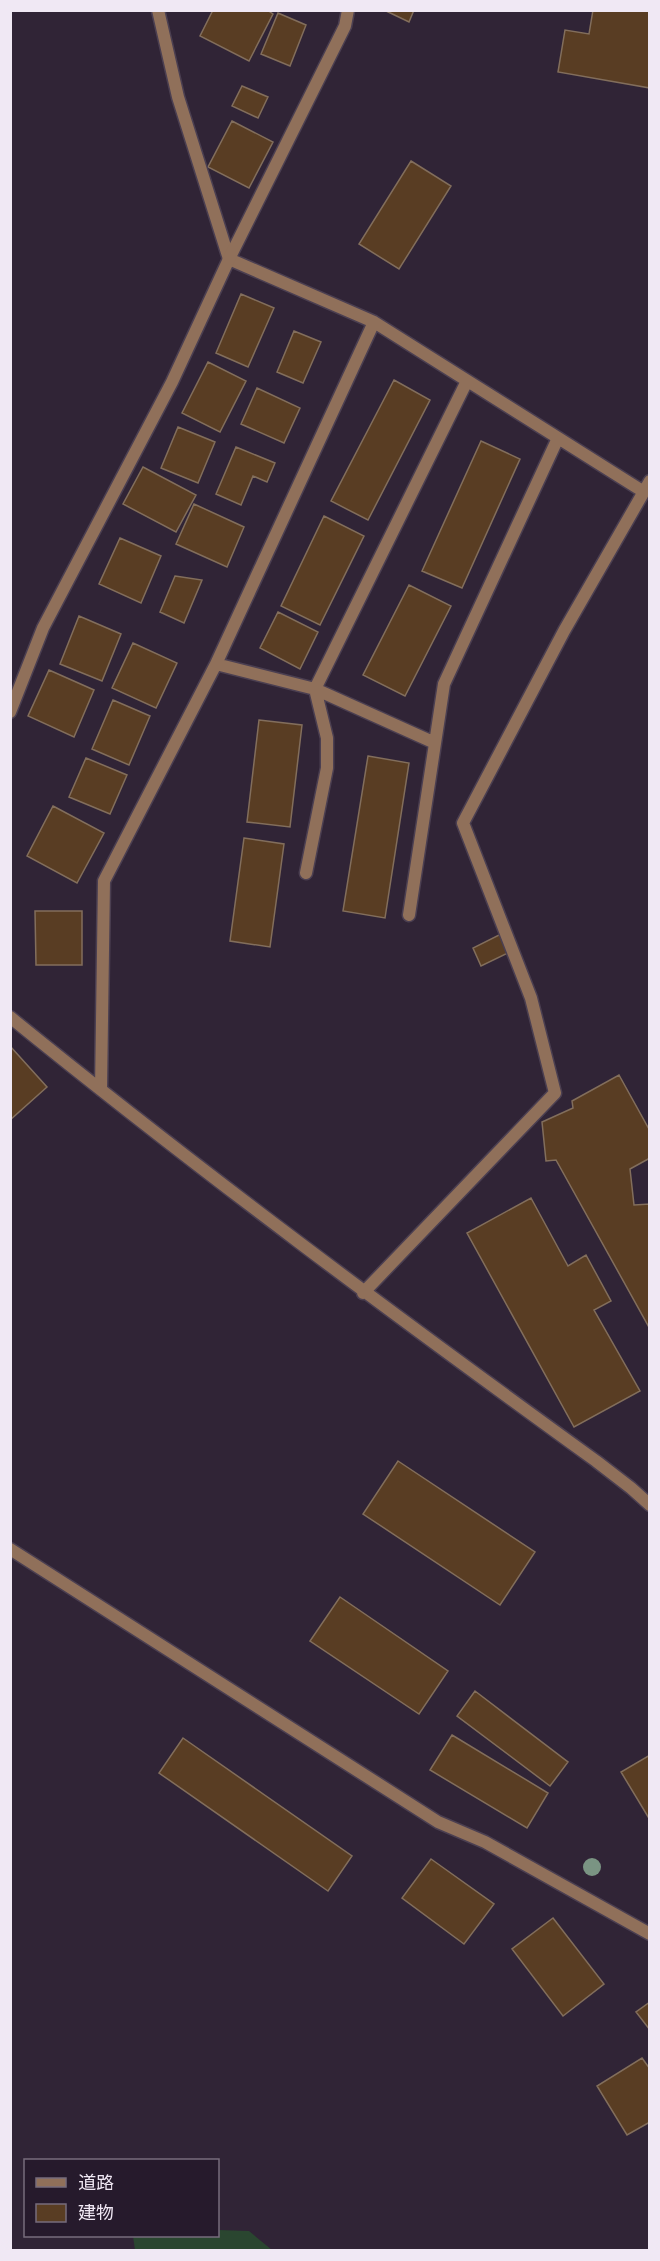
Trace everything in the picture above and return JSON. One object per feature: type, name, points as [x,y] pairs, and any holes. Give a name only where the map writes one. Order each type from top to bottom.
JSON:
[{"type":"street","points":[[158,10],[178,97],[228,259],[374,322],[644,492]]},
{"type":"street","points":[[10,712],[43,628],[172,382],[228,259],[345,26],[348,10]]},
{"type":"street","points":[[101,1090],[104,881],[216,664],[374,322]]},
{"type":"street","points":[[306,873],[327,768],[327,738],[315,689],[467,381]]},
{"type":"street","points":[[409,915],[444,684],[558,438]]},
{"type":"street","points":[[363,1293],[555,1093],[531,999],[463,823],[564,631],[650,481]]},
{"type":"street","points":[[216,664],[315,689],[435,743]]},
{"type":"street","points":[[10,1017],[225,1188],[363,1293],[596,1461],[650,1505]]},
{"type":"street","points":[[10,1549],[438,1822],[485,1842],[650,1934]]},
{"type":"green space","points":[[219,2230],[249,2231],[272,2250],[135,2250],[133,2237],[219,2237]]},
{"type":"building","points":[[213,10],[267,10],[273,14],[249,61],[200,36]]},
{"type":"building","points":[[384,10],[414,10],[409,22]]},
{"type":"building","points":[[593,10],[650,10],[650,88],[558,72],[565,30],[589,34]]},
{"type":"building","points":[[278,13],[306,25],[290,66],[261,54]]},
{"type":"building","points":[[242,86],[268,97],[258,118],[232,106]]},
{"type":"building","points":[[232,121],[273,142],[249,188],[208,167]]},
{"type":"building","points":[[411,161],[451,186],[399,269],[359,244]]},
{"type":"building","points":[[241,294],[274,308],[248,367],[216,353]]},
{"type":"building","points":[[294,331],[321,342],[303,383],[277,372]]},
{"type":"building","points":[[208,362],[246,381],[220,432],[182,413]]},
{"type":"building","points":[[394,380],[430,400],[368,520],[331,501]]},
{"type":"building","points":[[257,388],[300,408],[284,443],[241,424]]},
{"type":"building","points":[[178,427],[215,442],[198,483],[161,468]]},
{"type":"building","points":[[481,441],[520,459],[462,588],[422,571]]},
{"type":"building","points":[[236,447],[275,463],[267,482],[253,476],[241,505],[216,494]]},
{"type":"building","points":[[143,467],[196,495],[176,532],[123,504]]},
{"type":"building","points":[[194,504],[244,527],[227,567],[176,544]]},
{"type":"building","points":[[324,516],[364,536],[320,625],[281,606]]},
{"type":"building","points":[[120,538],[161,556],[141,603],[99,584]]},
{"type":"building","points":[[175,576],[202,580],[184,623],[160,612]]},
{"type":"building","points":[[409,585],[451,606],[405,696],[363,675]]},
{"type":"building","points":[[278,612],[318,632],[300,669],[260,648]]},
{"type":"building","points":[[79,616],[121,634],[102,681],[60,664]]},
{"type":"building","points":[[133,643],[177,663],[156,708],[112,688]]},
{"type":"building","points":[[49,670],[94,690],[74,737],[28,716]]},
{"type":"building","points":[[113,700],[150,716],[129,765],[92,749]]},
{"type":"building","points":[[259,720],[302,725],[290,827],[247,822]]},
{"type":"building","points":[[368,756],[409,763],[385,918],[343,911]]},
{"type":"building","points":[[86,758],[127,775],[110,814],[69,797]]},
{"type":"building","points":[[53,806],[104,833],[77,883],[27,856]]},
{"type":"building","points":[[244,838],[284,844],[270,947],[230,941]]},
{"type":"building","points":[[35,911],[82,911],[82,965],[36,965]]},
{"type":"building","points":[[501,934],[510,952],[481,966],[473,948]]},
{"type":"building","points":[[10,1046],[47,1087],[10,1120]]},
{"type":"building","points":[[619,1075],[650,1131],[650,1158],[630,1169],[634,1205],[650,1204],[650,1329],[556,1160],[546,1161],[542,1122],[573,1108],[572,1101]]},
{"type":"building","points":[[531,1198],[568,1266],[586,1255],[611,1301],[594,1310],[640,1391],[574,1427],[467,1233]]},
{"type":"building","points":[[398,1461],[535,1552],[500,1605],[363,1514]]},
{"type":"building","points":[[340,1597],[448,1671],[419,1714],[310,1641]]},
{"type":"building","points":[[475,1691],[568,1762],[550,1786],[457,1716]]},
{"type":"building","points":[[452,1735],[548,1793],[527,1828],[430,1770]]},
{"type":"building","points":[[183,1738],[352,1856],[328,1891],[159,1773]]},
{"type":"building","points":[[650,1755],[650,1820],[621,1772]]},
{"type":"building","points":[[431,1859],[494,1904],[464,1944],[402,1898]]},
{"type":"building","points":[[553,1918],[604,1984],[563,2016],[512,1949]]},
{"type":"building","points":[[650,2002],[650,2030],[636,2012]]},
{"type":"building","points":[[642,2058],[650,2069],[650,2122],[627,2135],[597,2086]]}]
